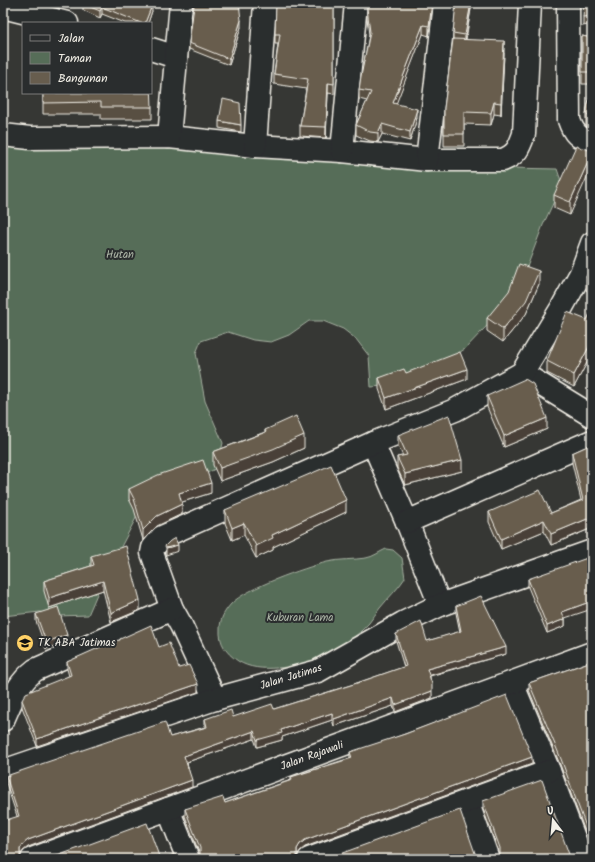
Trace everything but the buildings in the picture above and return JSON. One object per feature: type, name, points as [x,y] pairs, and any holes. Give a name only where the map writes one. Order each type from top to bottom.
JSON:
[{"type":"street","points":[[169,138],[181,3]]},
{"type":"street","points":[[255,146],[265,3]]},
{"type":"street","points":[[342,151],[356,3]]},
{"type":"street","points":[[427,160],[445,3]]},
{"type":"street","points":[[3,135],[30,138],[169,138],[255,146],[342,151],[427,160],[503,160],[512,156],[517,151],[524,134],[530,3]]},
{"type":"street","points":[[568,3],[569,120],[573,131],[581,138],[592,144]]},
{"type":"street","points":[[3,7],[63,22]]},
{"type":"street","points":[[152,49],[176,57]]},
{"type":"street","points":[[215,699],[181,625],[172,609],[152,553],[155,545],[162,537],[373,443],[455,410],[522,373],[581,273],[592,243]]},
{"type":"street","points":[[522,373],[592,416]]},
{"type":"street","points":[[407,522],[592,441]]},
{"type":"street","points":[[373,443],[407,522],[440,605]]},
{"type":"street","name":"Jalan Jatimas","points":[[3,771],[215,699],[318,671],[403,623],[440,605],[592,551]]},
{"type":"street","points":[[3,720],[14,695],[25,678],[35,670],[172,609]]},
{"type":"street","name":"Jalan Rajawali","points":[[32,859],[592,653]]},
{"type":"street","points":[[512,683],[549,771],[582,859]]},
{"type":"street","points":[[309,859],[549,771]]},
{"type":"street","points":[[467,801],[488,859]]},
{"type":"street","points":[[168,809],[188,859]]},
{"type":"green space","name":"Hutan","points":[[3,135],[509,168],[557,169],[562,184],[543,225],[527,267],[500,312],[465,349],[408,384],[371,387],[369,356],[356,339],[343,329],[323,321],[309,321],[289,335],[271,342],[253,340],[228,332],[201,341],[196,353],[205,401],[223,443],[217,468],[185,484],[148,495],[100,587],[88,615],[58,616],[40,612],[3,616]]},
{"type":"green space","name":"Kuburan Lama","points":[[386,549],[393,550],[402,558],[405,578],[369,623],[359,633],[338,649],[303,664],[290,667],[256,668],[238,661],[230,655],[224,647],[220,634],[220,625],[224,613],[238,598],[262,585],[304,569],[332,561],[361,559],[374,556]]},
{"type":"place","name":"TK ABA Jatimas","points":[[25,643]]}]
